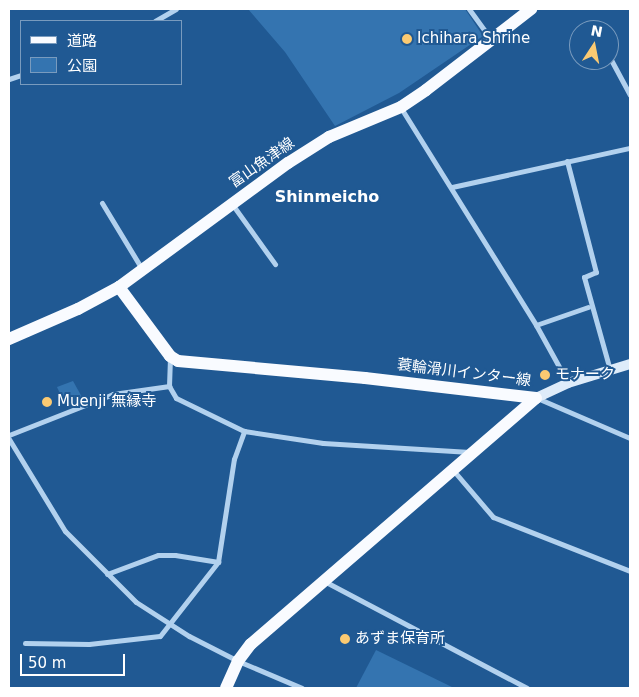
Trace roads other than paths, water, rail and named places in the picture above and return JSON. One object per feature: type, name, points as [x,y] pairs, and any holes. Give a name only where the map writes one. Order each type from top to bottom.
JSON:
[{"type":"main road","name":"富山魚津線","points":[[9,340],[78,309],[119,287],[232,204],[329,138],[401,107],[531,9]]},
{"type":"main road","points":[[119,287],[170,356]]},
{"type":"main road","name":"蓑輪滑川インター線","points":[[170,356],[178,361],[365,378],[536,398]]},
{"type":"main road","points":[[536,398],[568,383],[630,364]]},
{"type":"main road","name":"蓑輪滑川インター線","points":[[226,688],[238,662],[251,644],[536,398]]},
{"type":"street","points":[[157,20],[176,9]]},
{"type":"street","points":[[469,9],[491,38]]},
{"type":"street","points":[[617,70],[630,95]]},
{"type":"street","points":[[401,107],[536,324],[568,383]]},
{"type":"street","points":[[452,187],[630,148]]},
{"type":"street","points":[[567,161],[596,272],[584,276],[610,370]]},
{"type":"street","points":[[102,204],[142,270]]},
{"type":"street","points":[[232,204],[275,264]]},
{"type":"street","points":[[536,324],[588,308]]},
{"type":"street","points":[[170,356],[169,386],[176,398],[244,431],[323,443],[473,452]]},
{"type":"street","points":[[9,435],[113,394],[169,386]]},
{"type":"street","points":[[536,398],[630,438]]},
{"type":"street","points":[[25,643],[89,644],[160,636],[218,562],[234,459],[244,431]]},
{"type":"street","points":[[9,439],[65,531],[136,602],[238,662],[302,688]]},
{"type":"street","points":[[452,470],[493,517],[630,571]]},
{"type":"street","points":[[107,574],[158,555],[176,555],[218,562]]},
{"type":"street","points":[[323,581],[527,688]]},
{"type":"place","name":"Ichihara Shrine","points":[[407,39]]},
{"type":"place","name":"モナーク","points":[[545,375]]},
{"type":"place","name":"Muenji 無縁寺","points":[[47,402]]},
{"type":"place","name":"あずま保育所","points":[[345,639]]},
{"type":"district","name":"Shinmeicho","points":[[327,197]]}]
